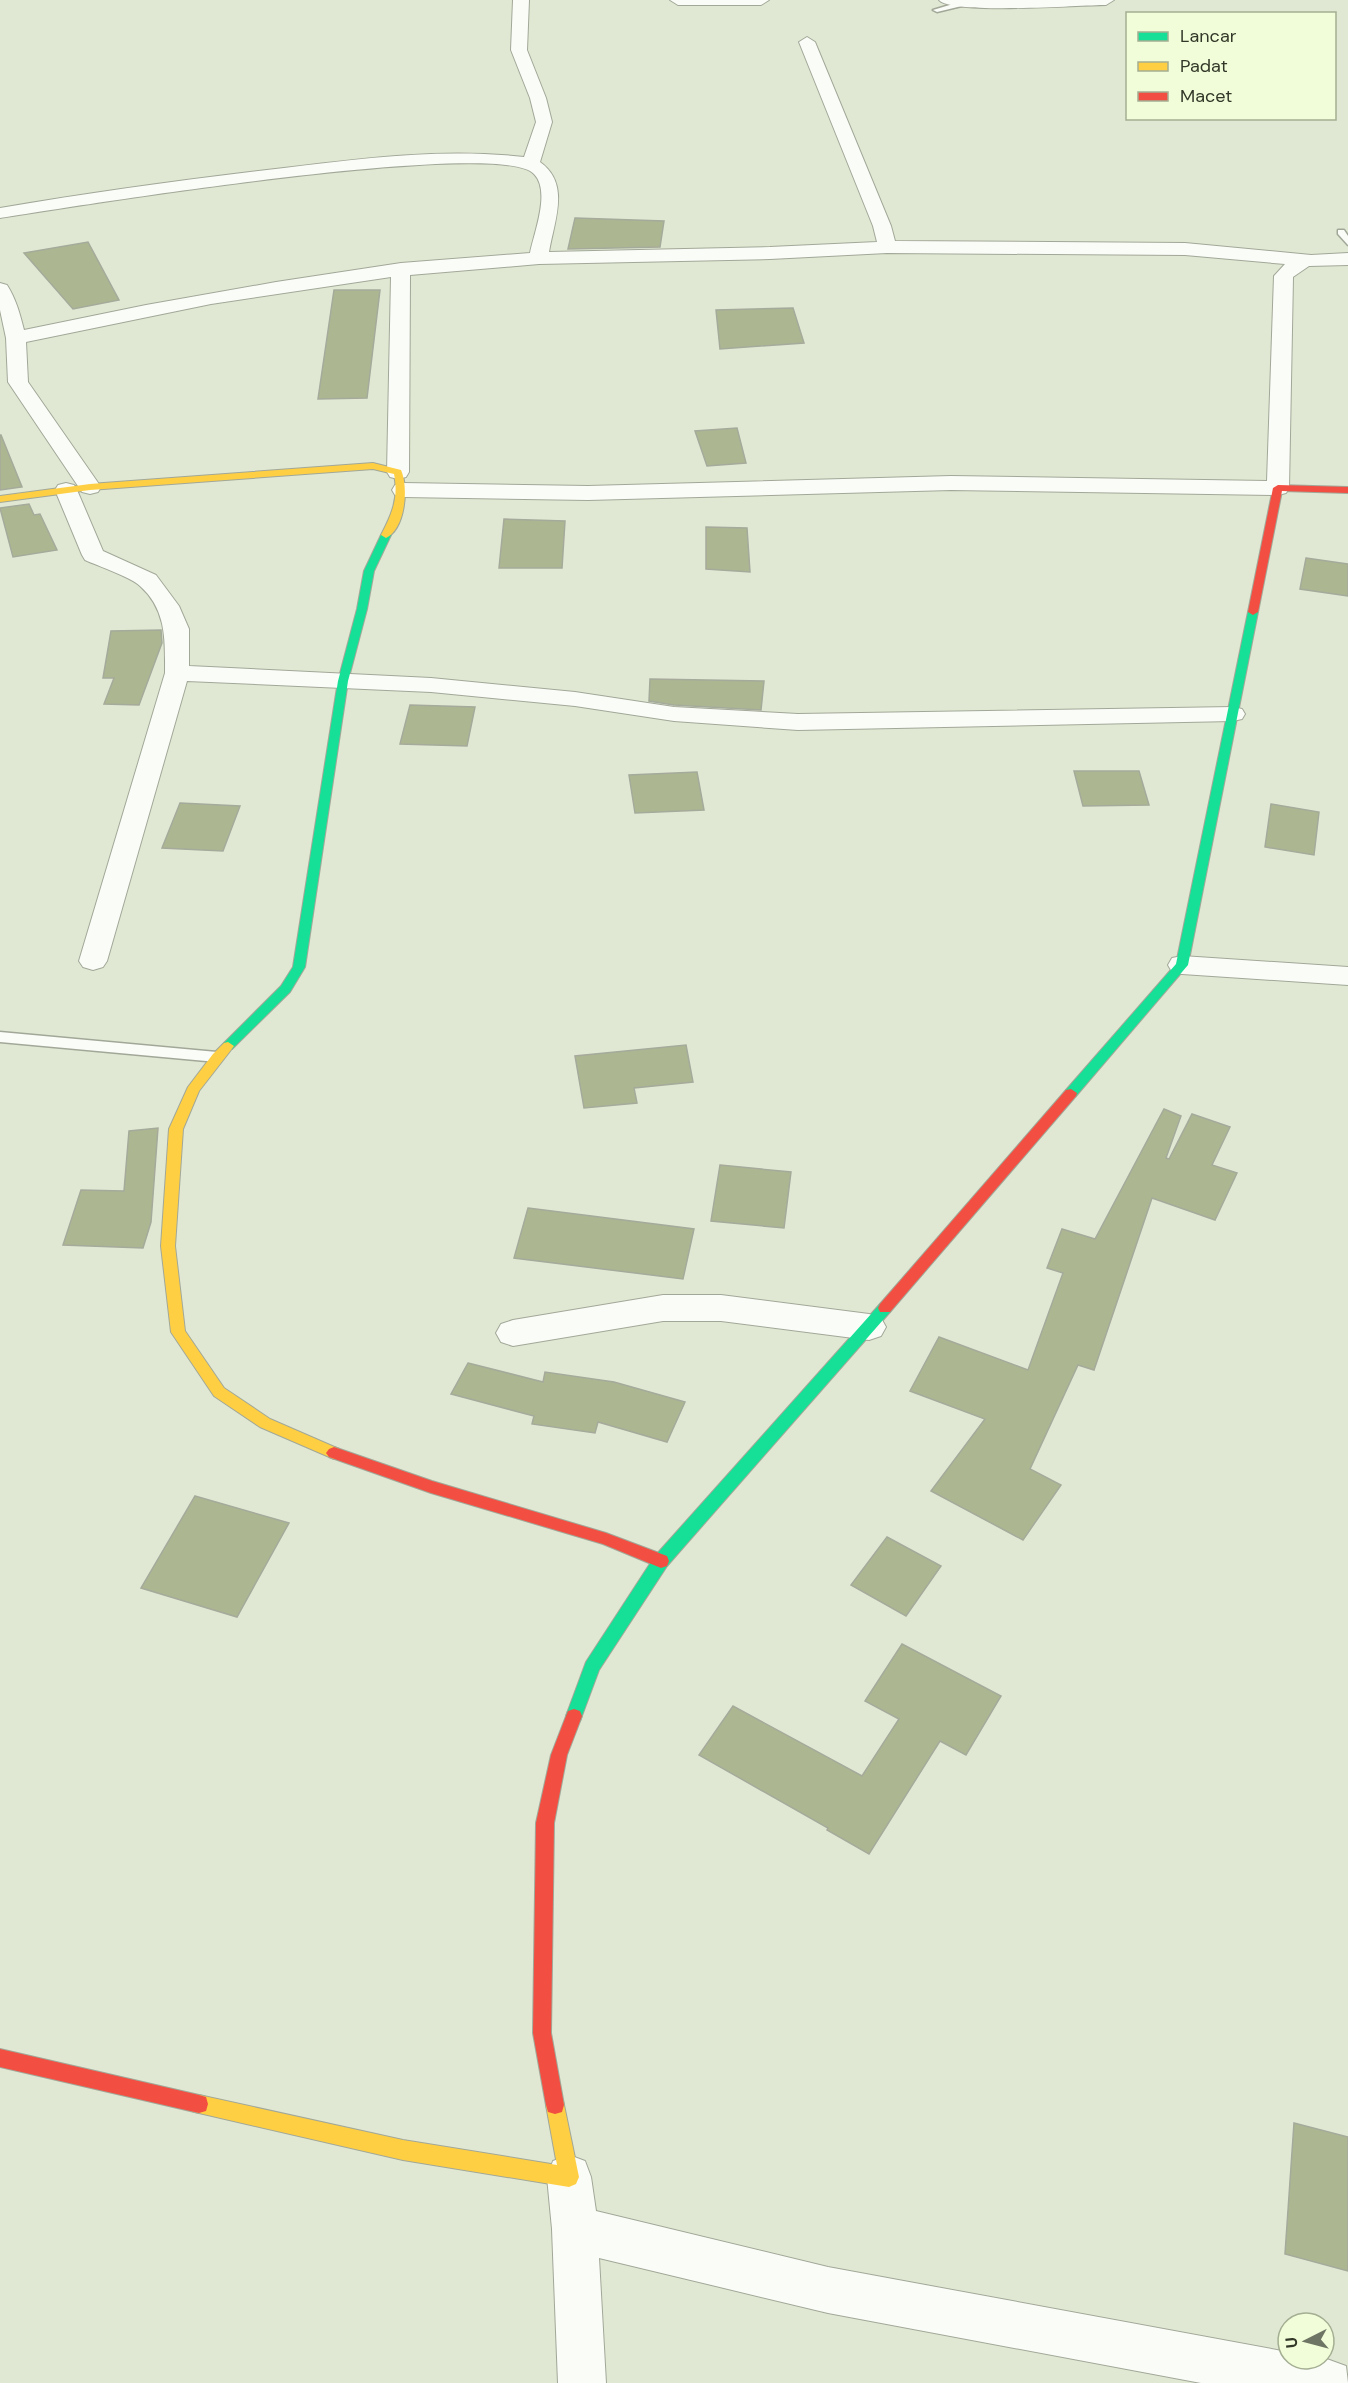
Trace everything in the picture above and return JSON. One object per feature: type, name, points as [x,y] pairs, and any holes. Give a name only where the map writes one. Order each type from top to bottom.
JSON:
[{"type":"street","points":[[521,0],[519,50],[538,98],[544,122],[531,163]]},
{"type":"street","points":[[678,0],[761,0]]},
{"type":"street","points":[[949,4],[1106,0]]},
{"type":"street","points":[[807,42],[882,226],[887,247]]},
{"type":"street","points":[[0,213],[115,195],[338,166],[435,159],[531,163],[539,167],[549,182],[551,206],[539,258]]},
{"type":"street","points":[[16,338],[269,288],[401,269],[539,258],[770,253],[887,247],[1185,249],[1283,264],[1309,260],[1348,259]]},
{"type":"street","points":[[582,2383],[575,2229],[569,2177],[542,2033],[545,1823],[559,1755],[592,1667],[661,1561],[869,1328],[1182,965],[1278,488],[1283,264]]},
{"type":"street","points":[[401,269],[402,502],[369,571],[362,609],[343,681],[299,967],[286,989],[217,1058],[193,1090],[176,1129],[168,1246],[178,1332],[219,1392],[265,1423],[349,1460],[606,1539],[661,1561]]},
{"type":"street","points":[[0,289],[10,311],[16,338],[9,383],[90,487]]},
{"type":"street","points":[[0,499],[90,487],[373,466],[401,481],[588,493],[951,483],[1348,490]]},
{"type":"street","points":[[66,490],[93,555],[148,580],[167,606],[177,629],[177,673],[93,961]]},
{"type":"street","points":[[177,673],[431,685],[575,699],[674,714],[798,722],[1233,714]]},
{"type":"street","points":[[1182,965],[1348,976]]},
{"type":"street","points":[[513,1333],[663,1308],[721,1308],[869,1328]]},
{"type":"street","points":[[0,2058],[403,2150],[569,2177]]},
{"type":"street","points":[[575,2229],[828,2290],[1329,2383]]},
{"type":"lane","points":[[1341,232],[1348,242]]},
{"type":"lane","points":[[0,1037],[217,1058]]},
{"type":"building","points":[[575,218],[664,221],[660,247],[568,249]]},
{"type":"building","points":[[88,242],[119,300],[73,309],[24,253]]},
{"type":"building","points":[[334,290],[380,290],[367,398],[318,399]]},
{"type":"building","points":[[793,308],[804,343],[720,349],[716,310]]},
{"type":"building","points":[[737,428],[746,463],[707,466],[695,431]]},
{"type":"building","points":[[1,435],[22,487],[0,490]]},
{"type":"building","points":[[29,504],[34,515],[40,514],[57,550],[13,557],[0,508]]},
{"type":"building","points":[[504,519],[565,521],[562,568],[499,568]]},
{"type":"building","points":[[706,527],[747,528],[750,572],[706,569]]},
{"type":"building","points":[[1306,558],[1348,564],[1348,596],[1300,589]]},
{"type":"building","points":[[161,630],[162,643],[139,705],[104,704],[114,678],[103,678],[111,631]]},
{"type":"building","points":[[650,679],[764,681],[761,710],[674,705],[649,701]]},
{"type":"building","points":[[410,705],[475,707],[467,746],[400,744]]},
{"type":"building","points":[[1074,771],[1139,771],[1149,805],[1083,806]]},
{"type":"building","points":[[697,772],[704,810],[635,813],[629,775]]},
{"type":"building","points":[[180,803],[240,806],[223,851],[162,848]]},
{"type":"building","points":[[1271,804],[1319,812],[1314,855],[1265,847]]},
{"type":"building","points":[[686,1045],[693,1082],[634,1088],[637,1103],[584,1108],[575,1056]]},
{"type":"building","points":[[1164,1109],[1181,1116],[1166,1158],[1169,1159],[1192,1114],[1230,1127],[1212,1165],[1237,1173],[1215,1220],[1152,1198],[1094,1370],[1078,1365],[1030,1469],[1061,1485],[1023,1540],[931,1491],[985,1419],[910,1391],[939,1337],[1028,1370],[1063,1273],[1047,1268],[1062,1229],[1095,1239]]},
{"type":"building","points":[[158,1128],[151,1222],[143,1248],[63,1245],[81,1190],[124,1191],[129,1131]]},
{"type":"building","points":[[720,1165],[791,1172],[784,1228],[711,1221]]},
{"type":"building","points":[[528,1208],[694,1229],[683,1279],[514,1258]]},
{"type":"building","points":[[468,1363],[543,1382],[545,1372],[614,1382],[685,1402],[667,1442],[598,1422],[595,1433],[532,1424],[534,1416],[451,1394]]},
{"type":"building","points":[[195,1496],[289,1523],[237,1617],[141,1588]]},
{"type":"building","points":[[887,1537],[941,1566],[906,1616],[851,1585]]},
{"type":"building","points":[[902,1644],[1001,1696],[966,1755],[940,1741],[869,1854],[827,1830],[828,1828],[699,1755],[733,1706],[862,1776],[899,1719],[865,1701]]},
{"type":"building","points":[[1294,2123],[1348,2137],[1348,2271],[1285,2254]]},
{"type":"traffic: fast","points":[[228,1046],[286,989],[299,967],[343,681],[362,609],[369,571],[386,535]]},
{"type":"traffic: fast","points":[[1071,1093],[1182,965],[1253,612]]},
{"type":"traffic: fast","points":[[574,1716],[592,1667],[661,1561],[885,1308]]},
{"type":"traffic: slow","points":[[0,499],[90,487],[373,466],[398,472],[400,482],[400,505],[386,535]]},
{"type":"traffic: slow","points":[[228,1046],[193,1090],[176,1129],[168,1246],[178,1332],[219,1392],[265,1423],[334,1453]]},
{"type":"traffic: slow","points":[[199,2104],[403,2150],[569,2177],[555,2105]]},
{"type":"traffic: jam","points":[[1253,612],[1278,488],[1348,490]]},
{"type":"traffic: jam","points":[[885,1308],[1071,1093]]},
{"type":"traffic: jam","points":[[334,1453],[431,1487],[606,1539],[661,1561]]},
{"type":"traffic: jam","points":[[555,2105],[542,2033],[545,1823],[559,1755],[574,1716]]},
{"type":"traffic: jam","points":[[0,2058],[199,2104]]}]
